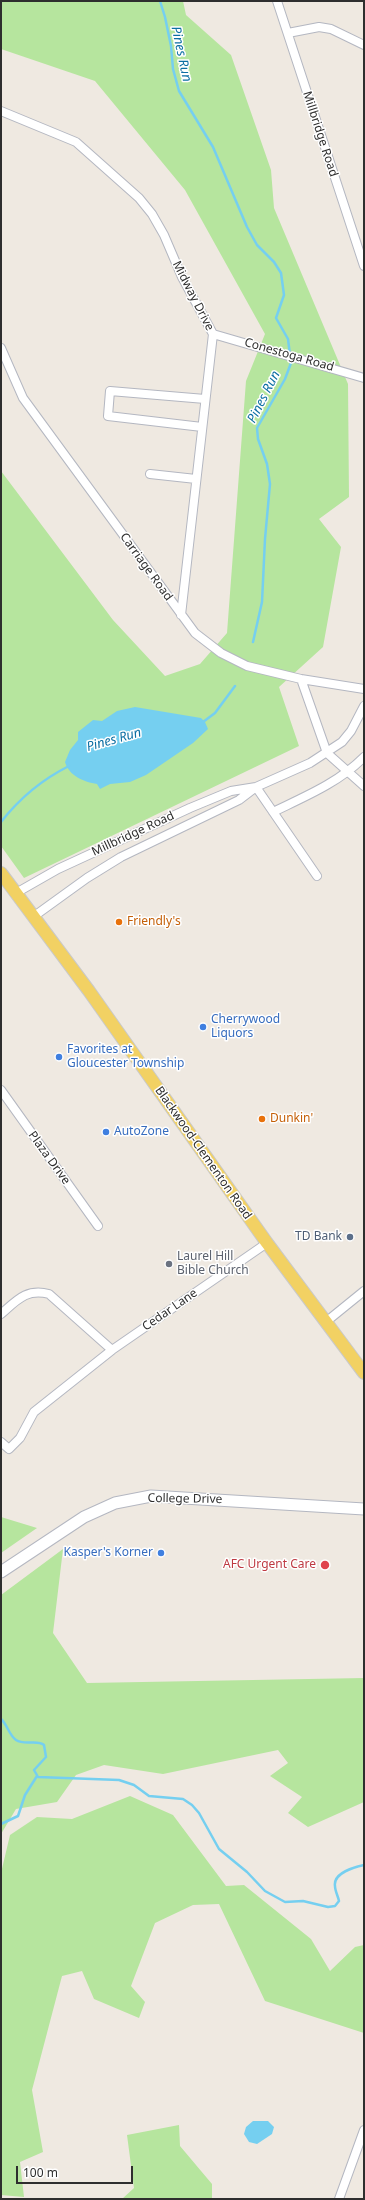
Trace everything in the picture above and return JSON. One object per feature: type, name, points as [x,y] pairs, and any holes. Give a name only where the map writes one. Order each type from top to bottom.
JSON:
[{"type":"main road","name":"Blackwood-Clementon Road","points":[[1,873],[89,991],[267,1243],[327,1321],[364,1373]]},
{"type":"main road","name":"College Drive","points":[[1,1572],[84,1517],[115,1503],[151,1496],[364,1509]]},
{"type":"street","name":"Millbridge Road","points":[[277,1],[364,266]]},
{"type":"street","points":[[288,33],[319,27],[331,29],[364,45]]},
{"type":"street","name":"Midway Drive","points":[[1,111],[76,142],[140,198],[152,214],[164,235],[182,277],[213,334],[181,615]]},
{"type":"street","name":"Conestoga Road","points":[[213,334],[364,378]]},
{"type":"street","name":"Carriage Road","points":[[1,348],[23,398],[195,633],[221,653],[247,666],[301,679],[364,689]]},
{"type":"street","points":[[202,427],[108,416],[110,391],[205,399]]},
{"type":"street","points":[[150,474],[196,479]]},
{"type":"street","points":[[301,679],[327,753],[364,786]]},
{"type":"street","name":"Millbridge Road","points":[[33,917],[87,878],[121,857],[239,800],[256,787],[310,763],[327,753],[352,731],[364,706]]},
{"type":"street","points":[[273,812],[328,785],[349,772],[364,757]]},
{"type":"street","name":"Millbridge Road","points":[[16,893],[58,870],[190,808],[231,791],[256,787]]},
{"type":"street","points":[[256,787],[317,876]]},
{"type":"street","name":"Plaza Drive","points":[[1,1090],[98,1226]]},
{"type":"street","name":"Cedar Lane","points":[[1,1442],[9,1449],[20,1438],[34,1412],[112,1350],[267,1243]]},
{"type":"street","points":[[1,1314],[29,1293],[38,1291],[49,1294],[112,1350]]},
{"type":"street","points":[[327,1321],[364,1291]]},
{"type":"street","points":[[339,2199],[364,2130]]},
{"type":"green space","points":[[1,1],[183,1],[186,15],[231,55],[271,170],[274,208],[348,384],[349,497],[319,519],[341,547],[323,647],[279,687],[299,746],[24,878],[1,846],[1,471],[113,620],[165,676],[200,664],[227,633],[246,381],[265,334],[185,190],[95,81],[1,49]]},
{"type":"green space","points":[[1,1517],[37,1528],[1,1553]]},
{"type":"green space","points":[[63,1549],[53,1633],[87,1683],[364,1678],[364,1802],[308,1827],[288,1813],[302,1797],[270,1776],[288,1763],[278,1750],[163,1774],[104,1765],[76,1775],[57,1802],[16,1809],[1,1834],[1,1595]]},
{"type":"green space","points":[[130,1796],[173,1815],[226,1886],[244,1885],[311,1939],[330,1971],[355,1947],[364,1945],[364,2033],[265,2001],[219,1904],[193,1905],[155,1923],[131,1986],[145,2002],[139,2018],[94,1999],[82,1971],[62,1976],[32,2090],[43,2152],[20,2162],[24,2197],[1,2195],[1,1873],[10,1835],[37,1817],[72,1819]]},
{"type":"green space","points":[[179,2125],[180,2146],[212,2184],[212,2199],[122,2199],[134,2188],[127,2135]]},
{"type":"water","points":[[135,707],[201,718],[205,722],[208,729],[193,743],[146,775],[130,782],[110,784],[100,789],[97,784],[87,782],[73,775],[65,762],[70,750],[78,740],[78,732],[93,720],[102,721],[117,711]]},
{"type":"water","points":[[253,2121],[268,2121],[274,2127],[272,2134],[257,2144],[249,2142],[244,2134],[246,2127]]},
{"type":"waterway","name":"Pines Run","points":[[160,1],[165,17],[171,46],[173,69],[179,91],[213,147],[247,227],[257,245],[274,262],[281,273],[284,295],[276,318],[288,339],[291,363],[285,379],[257,428],[258,439],[267,464],[270,484],[265,539],[262,602],[253,642]]},
{"type":"waterway","name":"Pines Run","points":[[203,722],[215,713],[235,686]]},
{"type":"waterway","name":"Pines Run","points":[[1,822],[32,790],[59,771],[69,766]]},
{"type":"waterway","points":[[1,1719],[16,1740],[20,1742],[41,1743],[44,1745],[46,1757],[34,1770],[38,1777],[119,1780],[134,1785],[149,1796],[183,1799],[192,1805],[199,1813],[219,1849],[247,1872],[265,1891],[285,1902],[303,1901],[328,1907],[335,1906],[339,1901],[335,1890],[335,1881],[337,1878],[345,1871],[364,1865]]},
{"type":"waterway","points":[[1,1824],[18,1816],[25,1795],[37,1776]]},
{"type":"place","name":"Friendly's","points":[[119,922]]},
{"type":"place","name":"Cherrywood Liquors","points":[[203,1027]]},
{"type":"place","name":"Favorites at Gloucester Township","points":[[59,1057]]},
{"type":"place","name":"Dunkin'","points":[[262,1119]]},
{"type":"place","name":"AutoZone","points":[[106,1132]]},
{"type":"place","name":"TD Bank","points":[[350,1237]]},
{"type":"place","name":"Laurel Hill Bible Church","points":[[169,1264]]},
{"type":"place","name":"Kasper's Korner","points":[[161,1553]]},
{"type":"place","name":"AFC Urgent Care","points":[[325,1565]]}]
